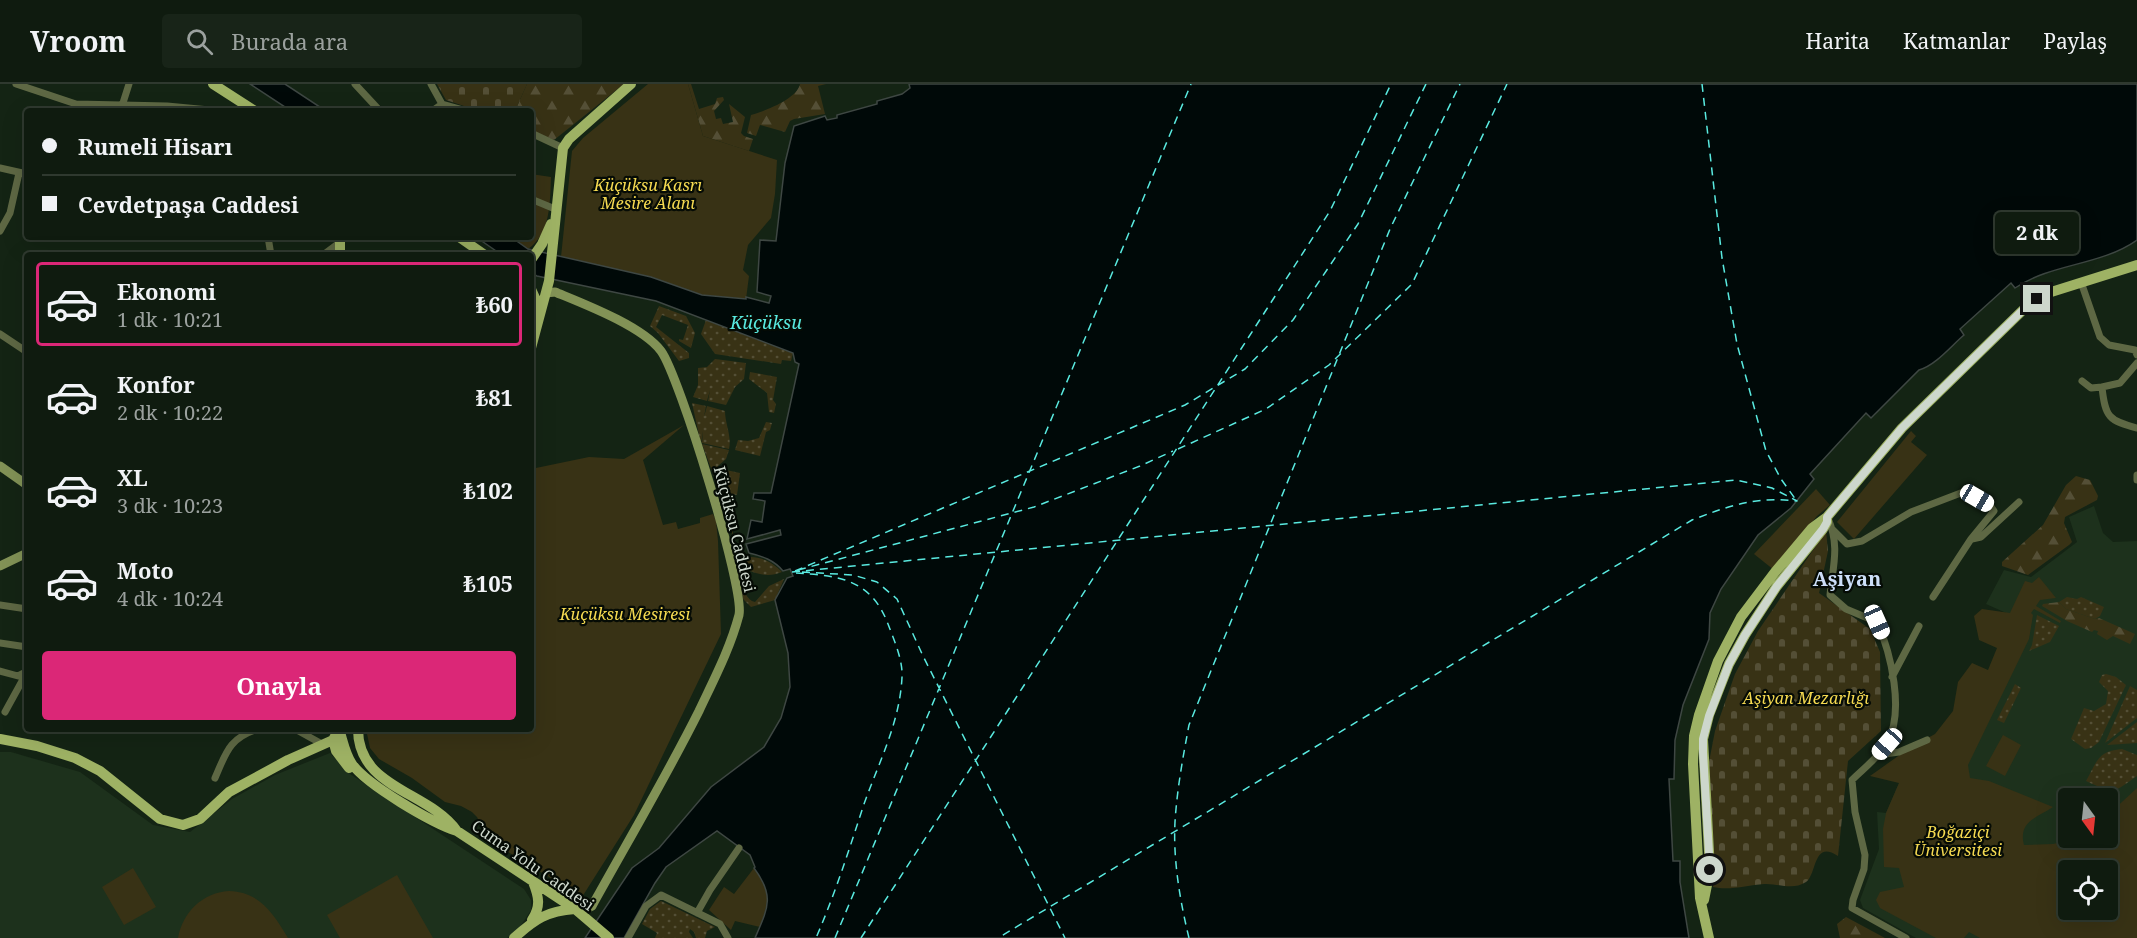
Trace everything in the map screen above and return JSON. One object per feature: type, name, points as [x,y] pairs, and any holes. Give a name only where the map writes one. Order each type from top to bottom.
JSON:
[{"type":"main road","points":[[213,84],[250,108]]},
{"type":"main road","points":[[534,339],[551,292],[549,281],[563,148],[569,139],[631,84]]},
{"type":"main road","points":[[534,256],[542,244],[555,212]]},
{"type":"main road","points":[[463,240],[481,252]]},
{"type":"main road","points":[[1709,938],[1700,898],[1693,764],[1694,736],[1718,661],[1741,617],[1812,528],[1827,517],[1902,428],[2025,308],[2048,293],[2136,267]]},
{"type":"main road","points":[[534,296],[537,315],[534,333]]},
{"type":"main road","points":[[0,739],[37,746],[75,758],[100,771],[160,819],[183,825],[200,819],[229,792],[327,742],[336,732]]},
{"type":"main road","name":"Cuma Yolu Caddesi","points":[[340,732],[351,762],[365,779],[441,826],[457,831],[575,909],[609,938]]},
{"type":"main road","points":[[327,742],[351,771],[360,773],[365,771],[367,763],[358,732]]},
{"type":"main road","name":"Cuma Yolu Caddesi","points":[[367,763],[394,786],[449,819],[457,831]]},
{"type":"main road","points":[[529,925],[538,910],[539,897],[533,881]]},
{"type":"main road","points":[[514,938],[542,916],[556,911],[575,909]]},
{"type":"street","points":[[16,84],[76,104],[188,108]]},
{"type":"street","points":[[123,106],[129,84]]},
{"type":"street","points":[[355,84],[377,108]]},
{"type":"street","points":[[431,84],[442,104],[456,108]]},
{"type":"street","points":[[436,108],[442,104]]},
{"type":"street","points":[[534,134],[563,148]]},
{"type":"street","points":[[0,168],[23,173],[10,213],[0,231]]},
{"type":"street","points":[[534,201],[555,212]]},
{"type":"street","points":[[326,252],[340,240]]},
{"type":"street","points":[[2082,282],[2100,337],[2109,345],[2135,350],[2137,354]]},
{"type":"street","name":"Küçüksu Caddesi","points":[[549,892],[568,897],[585,909],[592,906],[679,750],[727,652],[740,611],[734,574],[716,506],[671,368],[661,351],[650,338],[623,323],[551,292]]},
{"type":"street","points":[[0,334],[24,350]]},
{"type":"street","points":[[2082,381],[2091,388],[2120,383],[2137,363]]},
{"type":"street","points":[[2102,387],[2103,399],[2109,416],[2116,423],[2137,428]]},
{"type":"street","points":[[0,466],[24,483]]},
{"type":"street","points":[[2137,475],[2137,480]]},
{"type":"street","points":[[1832,529],[1847,544],[1862,541],[1911,512],[1966,491],[1989,504],[1994,511],[1971,539],[1933,597]]},
{"type":"street","points":[[1971,539],[1981,537],[2019,502]]},
{"type":"street","points":[[1827,517],[1836,551],[1830,595],[1846,609],[1877,622],[1886,643],[1896,720],[1887,744],[1852,780],[1855,812],[1865,855],[1864,869],[1852,908],[1906,938]]},
{"type":"street","points":[[0,566],[24,554]]},
{"type":"street","points":[[0,605],[24,609]]},
{"type":"street","points":[[1892,677],[1919,626]]},
{"type":"street","points":[[0,644],[24,647]]},
{"type":"street","points":[[0,671],[18,676],[24,673]]},
{"type":"street","points":[[5,712],[24,677]]},
{"type":"street","points":[[214,778],[232,744],[242,734],[248,732]]},
{"type":"street","points":[[302,732],[327,742]]},
{"type":"street","points":[[1877,755],[1899,752],[1928,741]]},
{"type":"street","points":[[697,913],[739,848]]},
{"type":"street","points":[[628,938],[645,906],[661,896],[720,924],[728,938]]},
{"type":"shaded area","points":[[2094,506],[2103,533],[2113,542],[2137,541],[2137,938],[1916,938],[1863,908],[1860,900],[1879,849],[1877,812],[1886,813],[1899,783],[2012,671],[2026,644],[2022,620],[1986,604],[2004,570],[2031,577],[2077,542],[2069,517]]},
{"type":"shaded area","points":[[0,752],[11,752],[80,772],[153,825],[190,832],[232,799],[275,775],[330,753],[350,774],[524,889],[531,900],[531,910],[520,927],[507,938],[0,938]]},
{"type":"green space","points":[[437,84],[527,84],[516,108],[470,108],[446,100]]},
{"type":"green space","points":[[527,84],[624,84],[554,140],[534,131],[534,108],[516,108]]},
{"type":"green space","name":"Küçüksu Kasrı Mesire Alanı","points":[[648,84],[688,84],[703,136],[777,160],[771,218],[748,245],[743,270],[749,276],[746,299],[702,295],[651,277],[561,257],[572,151],[583,138]]},
{"type":"green space","points":[[688,84],[691,84],[699,109],[715,104],[717,98],[723,97],[724,100],[714,111],[716,119],[721,118],[723,124],[733,122],[729,104],[745,117],[741,133],[753,139],[749,151],[703,136]]},
{"type":"green space","points":[[800,84],[826,84],[818,86],[825,114],[794,119],[790,121],[785,132],[760,125],[756,136],[747,133],[751,115],[787,99],[793,95]]},
{"type":"green space","points":[[534,174],[551,177],[545,226],[536,243],[528,249],[515,240],[534,240]]},
{"type":"green space","points":[[659,306],[686,316],[695,333],[691,348],[679,341],[679,339],[683,340],[688,325],[662,315],[656,327],[689,353],[689,358],[679,361],[650,326]]},
{"type":"green space","points":[[706,320],[793,353],[791,361],[782,360],[781,364],[715,354],[701,334]]},
{"type":"green space","points":[[715,359],[746,363],[744,379],[735,387],[726,405],[708,401],[710,390],[707,401],[693,397],[698,385],[698,368],[707,367]]},
{"type":"green space","points":[[750,372],[777,377],[773,400],[776,404],[774,413],[769,412],[767,393],[749,379]]},
{"type":"green space","points":[[692,403],[706,406],[704,417],[707,406],[725,411],[730,439],[729,449],[702,443],[703,431],[701,444]]},
{"type":"green space","points":[[766,422],[772,423],[770,430],[766,432],[760,456],[735,450],[738,440],[748,441],[759,438]]},
{"type":"green space","name":"Küçüksu Mesiresi","points":[[684,425],[643,460],[663,525],[676,522],[678,529],[700,523],[700,518],[713,514],[718,541],[721,634],[634,815],[582,897],[500,847],[486,836],[472,812],[461,806],[445,802],[412,778],[379,759],[370,748],[367,732],[534,732],[534,468],[589,457],[624,459]]},
{"type":"green space","points":[[1911,431],[1916,436],[1911,442],[1927,455],[1854,539],[1837,522]]},
{"type":"green space","points":[[702,444],[729,450],[726,459],[718,466],[715,479]]},
{"type":"green space","points":[[726,470],[740,473],[737,495],[722,492]]},
{"type":"green space","points":[[2076,476],[2090,480],[2098,496],[2097,500],[2065,517],[2064,523],[2072,542],[2028,575],[2002,566],[2002,562],[2043,525],[2066,485]]},
{"type":"green space","points":[[1816,489],[1830,505],[1817,516],[1774,570],[1754,554]]},
{"type":"green space","points":[[724,508],[727,508],[733,516],[733,535],[741,567],[739,568],[730,522]]},
{"type":"green space","name":"Aşiyan Mezarlığı","points":[[1826,531],[1828,551],[1819,593],[1870,629],[1880,652],[1881,731],[1848,761],[1838,856],[1830,852],[1820,855],[1810,878],[1801,885],[1764,884],[1732,888],[1713,887],[1715,870],[1709,762],[1715,731],[1735,674],[1758,631]]},
{"type":"green space","points":[[754,557],[769,562],[782,572],[765,575],[748,570],[740,573],[739,568],[740,572],[747,570],[743,558]]},
{"type":"green space","name":"Boğaziçi Üniversitesi","points":[[2039,577],[2056,598],[2040,600],[2036,606],[2061,621],[2060,623],[2034,609],[2031,613],[2033,615],[2029,639],[1968,765],[1970,778],[1989,781],[2053,807],[2026,826],[2023,837],[2024,845],[2058,843],[2058,848],[2118,848],[2118,806],[2137,788],[2137,938],[1980,938],[1969,932],[1964,938],[1936,938],[1880,908],[1876,900],[1880,892],[1904,887],[1899,868],[1884,867],[1883,829],[1886,813],[1899,783],[1870,776],[1908,749],[1935,734],[1953,711],[1958,682],[1972,663],[1988,670],[1997,648],[1979,640],[1974,616],[1982,609],[2010,613],[2025,581],[2032,583]]},
{"type":"green space","points":[[784,579],[775,600],[751,607],[743,599],[741,585],[748,597],[755,602],[769,586]]},
{"type":"green space","points":[[2067,597],[2077,599],[2081,597],[2104,607],[2100,616],[2095,619],[2066,609],[2059,602]]},
{"type":"green space","points":[[2059,602],[2066,609],[2095,619],[2099,618],[2135,634],[2130,644],[2113,636],[2107,640],[2097,634],[2098,631],[2092,632],[2067,621],[2042,606]]},
{"type":"green space","points":[[2037,615],[2059,626],[2050,642],[2029,651],[2032,645]]},
{"type":"green space","points":[[2102,675],[2116,677],[2126,685],[2099,742],[2085,749],[2071,739],[2084,708],[2094,711],[2106,704],[2108,691],[2099,682]]},
{"type":"green space","points":[[2015,684],[2021,688],[2004,723],[1997,720]]},
{"type":"green space","points":[[2130,686],[2137,690],[2137,718],[2105,743]]},
{"type":"green space","points":[[2137,722],[2137,743],[2107,745]]},
{"type":"green space","points":[[2003,735],[2021,745],[2005,776],[1986,766]]},
{"type":"green space","points":[[2122,749],[2137,755],[2137,776],[2118,789],[2102,788],[2086,781],[2099,759],[2107,752]]},
{"type":"green space","points":[[133,868],[156,907],[124,925],[102,887]]},
{"type":"green space","points":[[754,868],[764,884],[767,896],[760,927],[735,921],[731,930],[709,910],[724,887],[734,894]]},
{"type":"green space","points":[[397,875],[433,938],[340,938],[327,915]]},
{"type":"green space","points":[[229,891],[240,892],[257,900],[271,912],[288,938],[178,938],[184,920],[195,906],[210,896]]},
{"type":"green space","points":[[661,901],[715,927],[707,931],[705,938],[696,938],[690,929],[689,932],[693,938],[655,938],[657,933],[642,924],[650,909]]},
{"type":"green space","points":[[1846,917],[1885,938],[1840,938],[1837,924]]},
{"type":"water","points":[[250,84],[285,84],[321,108],[286,108]]},
{"type":"water","name":"Küçüksu","points":[[909,84],[2137,84],[2137,240],[2108,255],[2044,274],[2015,288],[2011,283],[1960,329],[1964,335],[1943,355],[1919,370],[1871,418],[1866,413],[1810,474],[1814,479],[1791,508],[1758,535],[1721,589],[1710,613],[1709,639],[1683,705],[1675,740],[1674,779],[1669,779],[1673,861],[1680,861],[1680,882],[1689,938],[755,938],[766,910],[765,887],[754,868],[750,855],[717,831],[666,867],[624,938],[585,938],[632,868],[659,848],[711,787],[764,747],[781,718],[790,687],[788,653],[775,600],[787,578],[793,576],[790,569],[783,571],[768,559],[749,553],[746,544],[781,535],[780,530],[747,539],[751,520],[762,522],[765,501],[753,499],[754,493],[771,493],[799,364],[795,362],[793,353],[656,301],[537,276],[534,274],[534,252],[498,252],[480,240],[515,240],[528,249],[651,277],[702,295],[746,299],[746,297],[769,303],[771,296],[757,292],[760,240],[776,241],[785,163],[794,126],[825,116],[827,120],[837,118],[837,115],[877,104],[877,101],[902,94],[910,88]]},
{"type":"ferry route","points":[[835,938],[1191,84]]},
{"type":"ferry route","points":[[861,938],[1330,211],[1391,84]]},
{"type":"ferry route","points":[[795,571],[1185,405],[1245,369],[1293,320],[1358,224],[1426,84]]},
{"type":"ferry route","points":[[1189,938],[1175,851],[1176,810],[1189,725],[1390,229],[1460,84]]},
{"type":"ferry route","points":[[1178,449],[1266,409],[1329,365],[1412,284],[1507,84]]},
{"type":"ferry route","points":[[1702,84],[1722,258],[1737,344],[1766,451],[1781,479],[1796,500]]},
{"type":"ferry route","points":[[798,570],[1034,507],[1173,451]]},
{"type":"ferry route","points":[[792,572],[1736,480],[1772,488],[1797,501],[1769,500],[1743,503],[1692,520],[998,938]]},
{"type":"ferry route","points":[[802,572],[853,575],[877,582],[897,599],[923,656],[1065,938]]},
{"type":"ferry route","points":[[796,573],[839,578],[867,592],[885,616],[898,650],[902,670],[900,694],[893,726],[816,938]]},
{"type":"district","name":"Aşiyan","points":[[1847,578]]},
{"type":"route","points":[[1710,870],[1703,739],[1709,716],[1729,664],[1745,635],[1777,586],[1823,529],[1827,517],[1902,428],[1952,377],[2037,299]]}]
